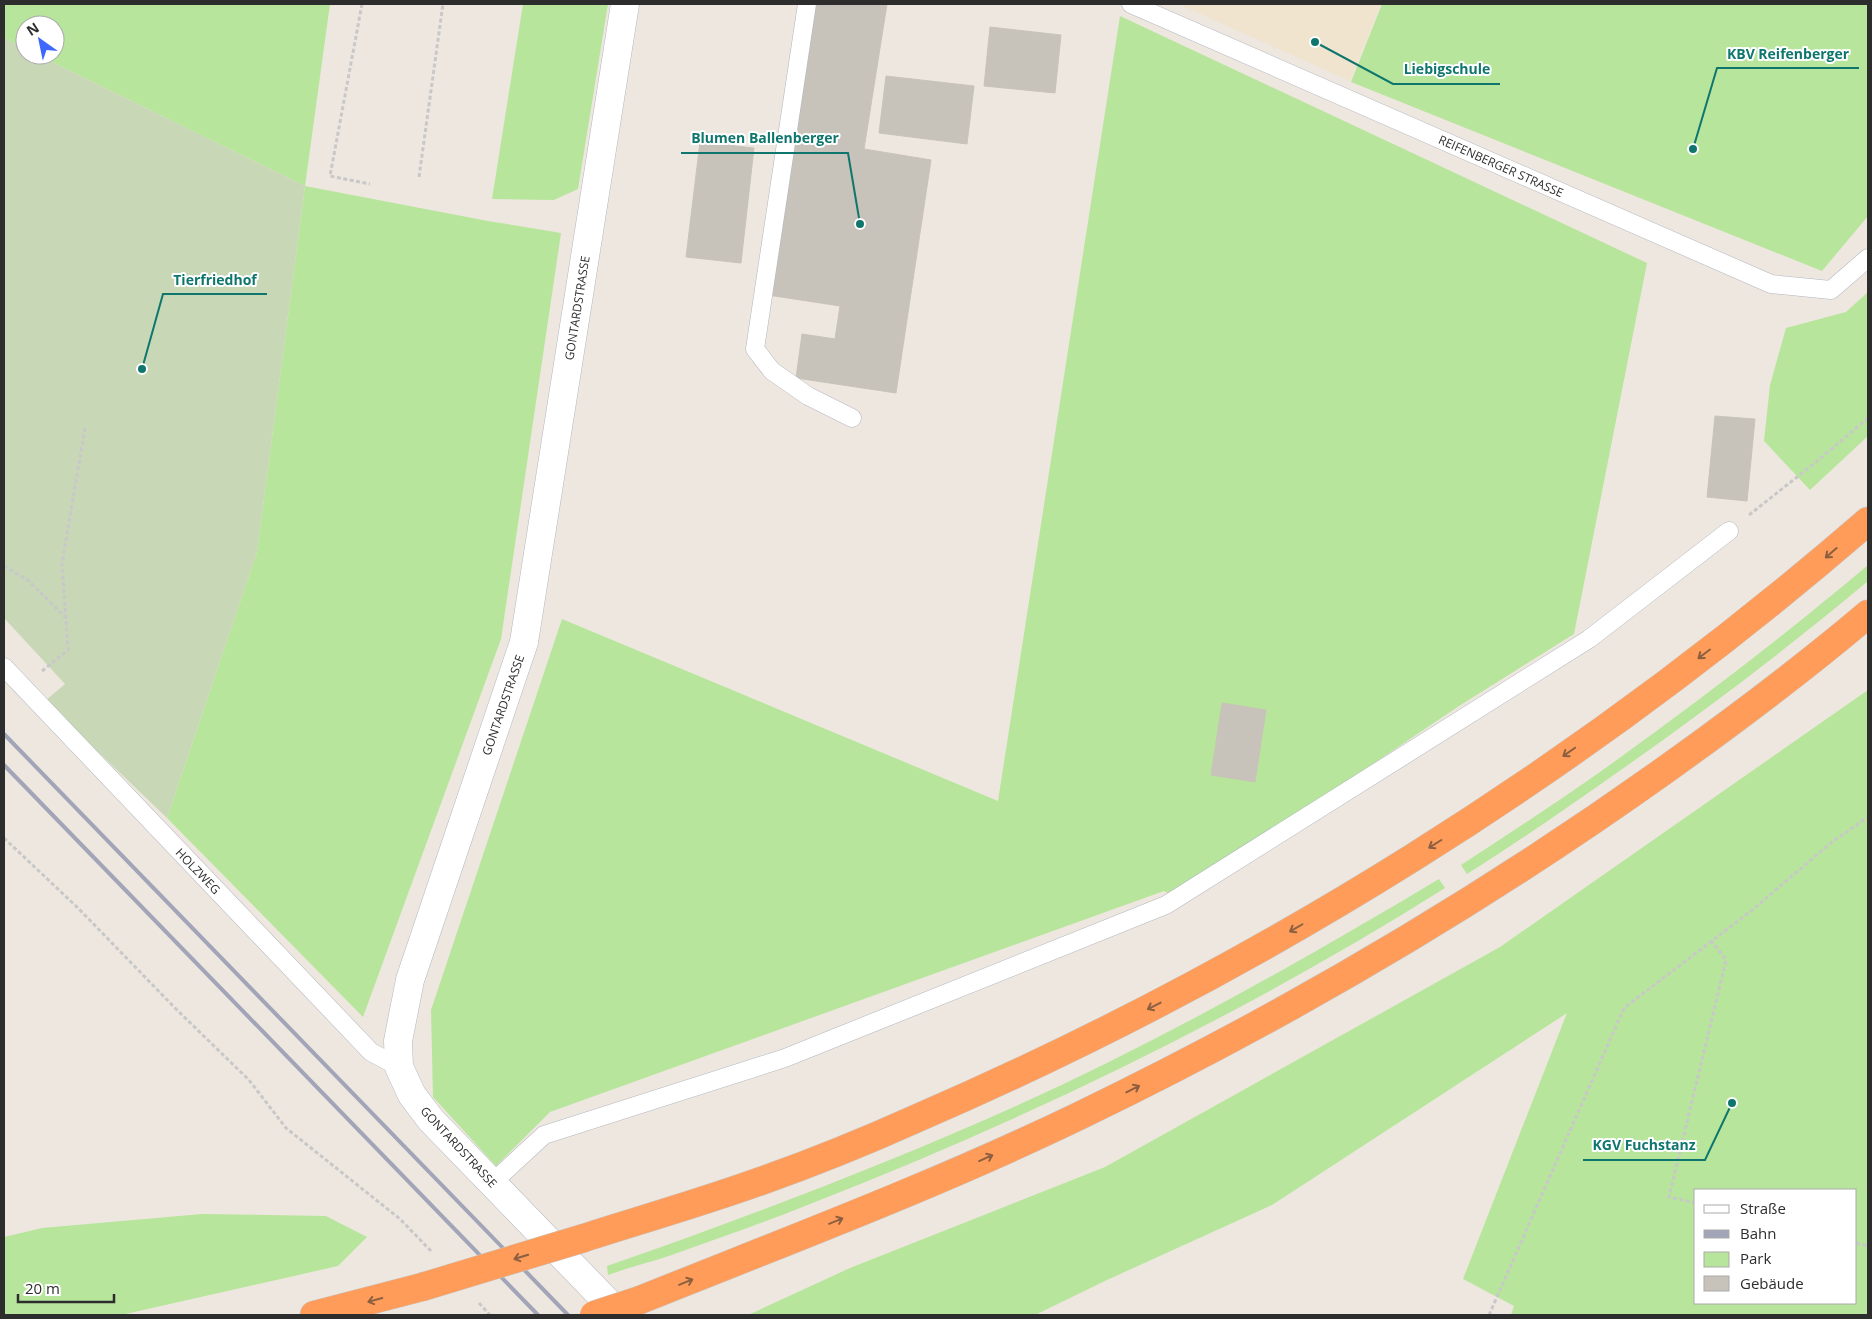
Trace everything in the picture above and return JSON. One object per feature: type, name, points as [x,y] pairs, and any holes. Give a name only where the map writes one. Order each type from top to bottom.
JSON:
[{"type":"highway","points":[[314,1315],[422,1287],[762,1181],[912,1121],[1058,1055],[1201,982],[1341,902],[1477,817],[1609,725],[1719,643],[1826,558],[1868,521]]},
{"type":"highway","points":[[594,1315],[630,1308],[937,1180],[1068,1121],[1214,1049],[1348,975],[1479,896],[1606,812],[1731,723],[1868,614]]},
{"type":"street","name":"GONTARDSTRASSE","points":[[625,4],[524,642],[410,980],[398,1041],[399,1067],[412,1095],[431,1120],[492,1183],[630,1308]]},
{"type":"lane","points":[[807,4],[755,349],[772,371],[808,396],[852,418]]},
{"type":"lane","name":"REIFENBERGER STRASSE","points":[[1132,4],[1771,284],[1831,290],[1868,258]]},
{"type":"lane","points":[[492,1183],[544,1135],[785,1058],[1166,905],[1589,639],[1729,531]]},
{"type":"lane","name":"HOLZWEG","points":[[4,667],[372,1052],[399,1067]]},
{"type":"path","points":[[362,4],[330,176],[370,184]]},
{"type":"path","points":[[419,177],[443,4]]},
{"type":"path","points":[[1729,531],[1868,418]]},
{"type":"path","points":[[22,686],[68,650],[62,564],[85,428]]},
{"type":"path","points":[[4,566],[29,581],[66,618]]},
{"type":"path","points":[[1489,1315],[1624,1008],[1751,911],[1832,842],[1868,816]]},
{"type":"path","points":[[4,838],[78,908],[175,1008],[249,1080],[286,1128],[400,1219],[433,1253]]},
{"type":"path","points":[[1694,1203],[1669,1197],[1726,960],[1712,941]]},
{"type":"path","points":[[478,1302],[490,1315]]},
{"type":"shaded area","points":[[1178,4],[1381,4],[1350,81]]},
{"type":"green space","points":[[4,4],[330,4],[305,186],[58,65],[65,65],[65,15],[15,15],[15,44],[4,38]]},
{"type":"green space","points":[[523,4],[608,4],[578,189],[554,200],[492,199]]},
{"type":"green space","points":[[1382,4],[1868,4],[1868,216],[1822,271],[1351,82]]},
{"type":"green space","points":[[1120,16],[1647,263],[1574,634],[1459,706],[1175,897],[1164,891],[550,1112],[496,1166],[433,1097],[431,1010],[562,619],[998,801]]},
{"type":"green space","points":[[4,38],[15,44],[15,65],[58,65],[305,186],[257,552],[167,818],[45,701],[65,684],[4,618]]},
{"type":"green space","points":[[305,186],[561,233],[501,639],[363,1017],[167,818],[257,552]]},
{"type":"green space","points":[[1868,292],[1868,436],[1810,490],[1764,441],[1770,385],[1786,328],[1846,312]]},
{"type":"green space","points":[[1868,565],[1868,581],[1745,679],[1618,772],[1467,874],[1461,865],[1589,780],[1674,718],[1772,643]]},
{"type":"green space","points":[[1868,690],[1868,1315],[1511,1315],[1514,1306],[1463,1279],[1567,1013],[1272,1205],[1035,1315],[748,1315],[850,1268],[1105,1167],[1500,947]]},
{"type":"green space","points":[[1439,879],[1445,888],[1369,934],[1214,1021],[1135,1061],[974,1136],[892,1171],[738,1231],[666,1257],[608,1275],[607,1266],[762,1210],[864,1170],[966,1128],[1070,1081],[1231,998],[1336,940]]},
{"type":"green space","points":[[202,1214],[326,1216],[367,1237],[338,1266],[121,1315],[4,1315],[4,1237],[42,1228]]},
{"type":"building","points":[[812,4],[887,4],[864,149],[931,160],[896,393],[796,378],[802,334],[835,339],[840,306],[768,295]]},
{"type":"building","points":[[990,27],[1061,35],[1055,93],[984,86]]},
{"type":"building","points":[[886,76],[974,86],[967,144],[879,133]]},
{"type":"building","points":[[700,142],[754,148],[741,263],[686,257]]},
{"type":"building","points":[[1715,416],[1755,419],[1747,501],[1707,497]]},
{"type":"building","points":[[1222,703],[1266,710],[1255,782],[1211,775]]},
{"type":"railway","points":[[4,734],[568,1315]]},
{"type":"railway","points":[[4,765],[538,1315]]},
{"type":"place","name":"Liebigschule","points":[[1315,42]]},
{"type":"place","name":"KBV Reifenberger","points":[[1693,149]]},
{"type":"place","name":"Blumen Ballenberger","points":[[860,224]]},
{"type":"place","name":"Tierfriedhof","points":[[142,369]]},
{"type":"place","name":"KGV Fuchstanz","points":[[1732,1103]]}]
